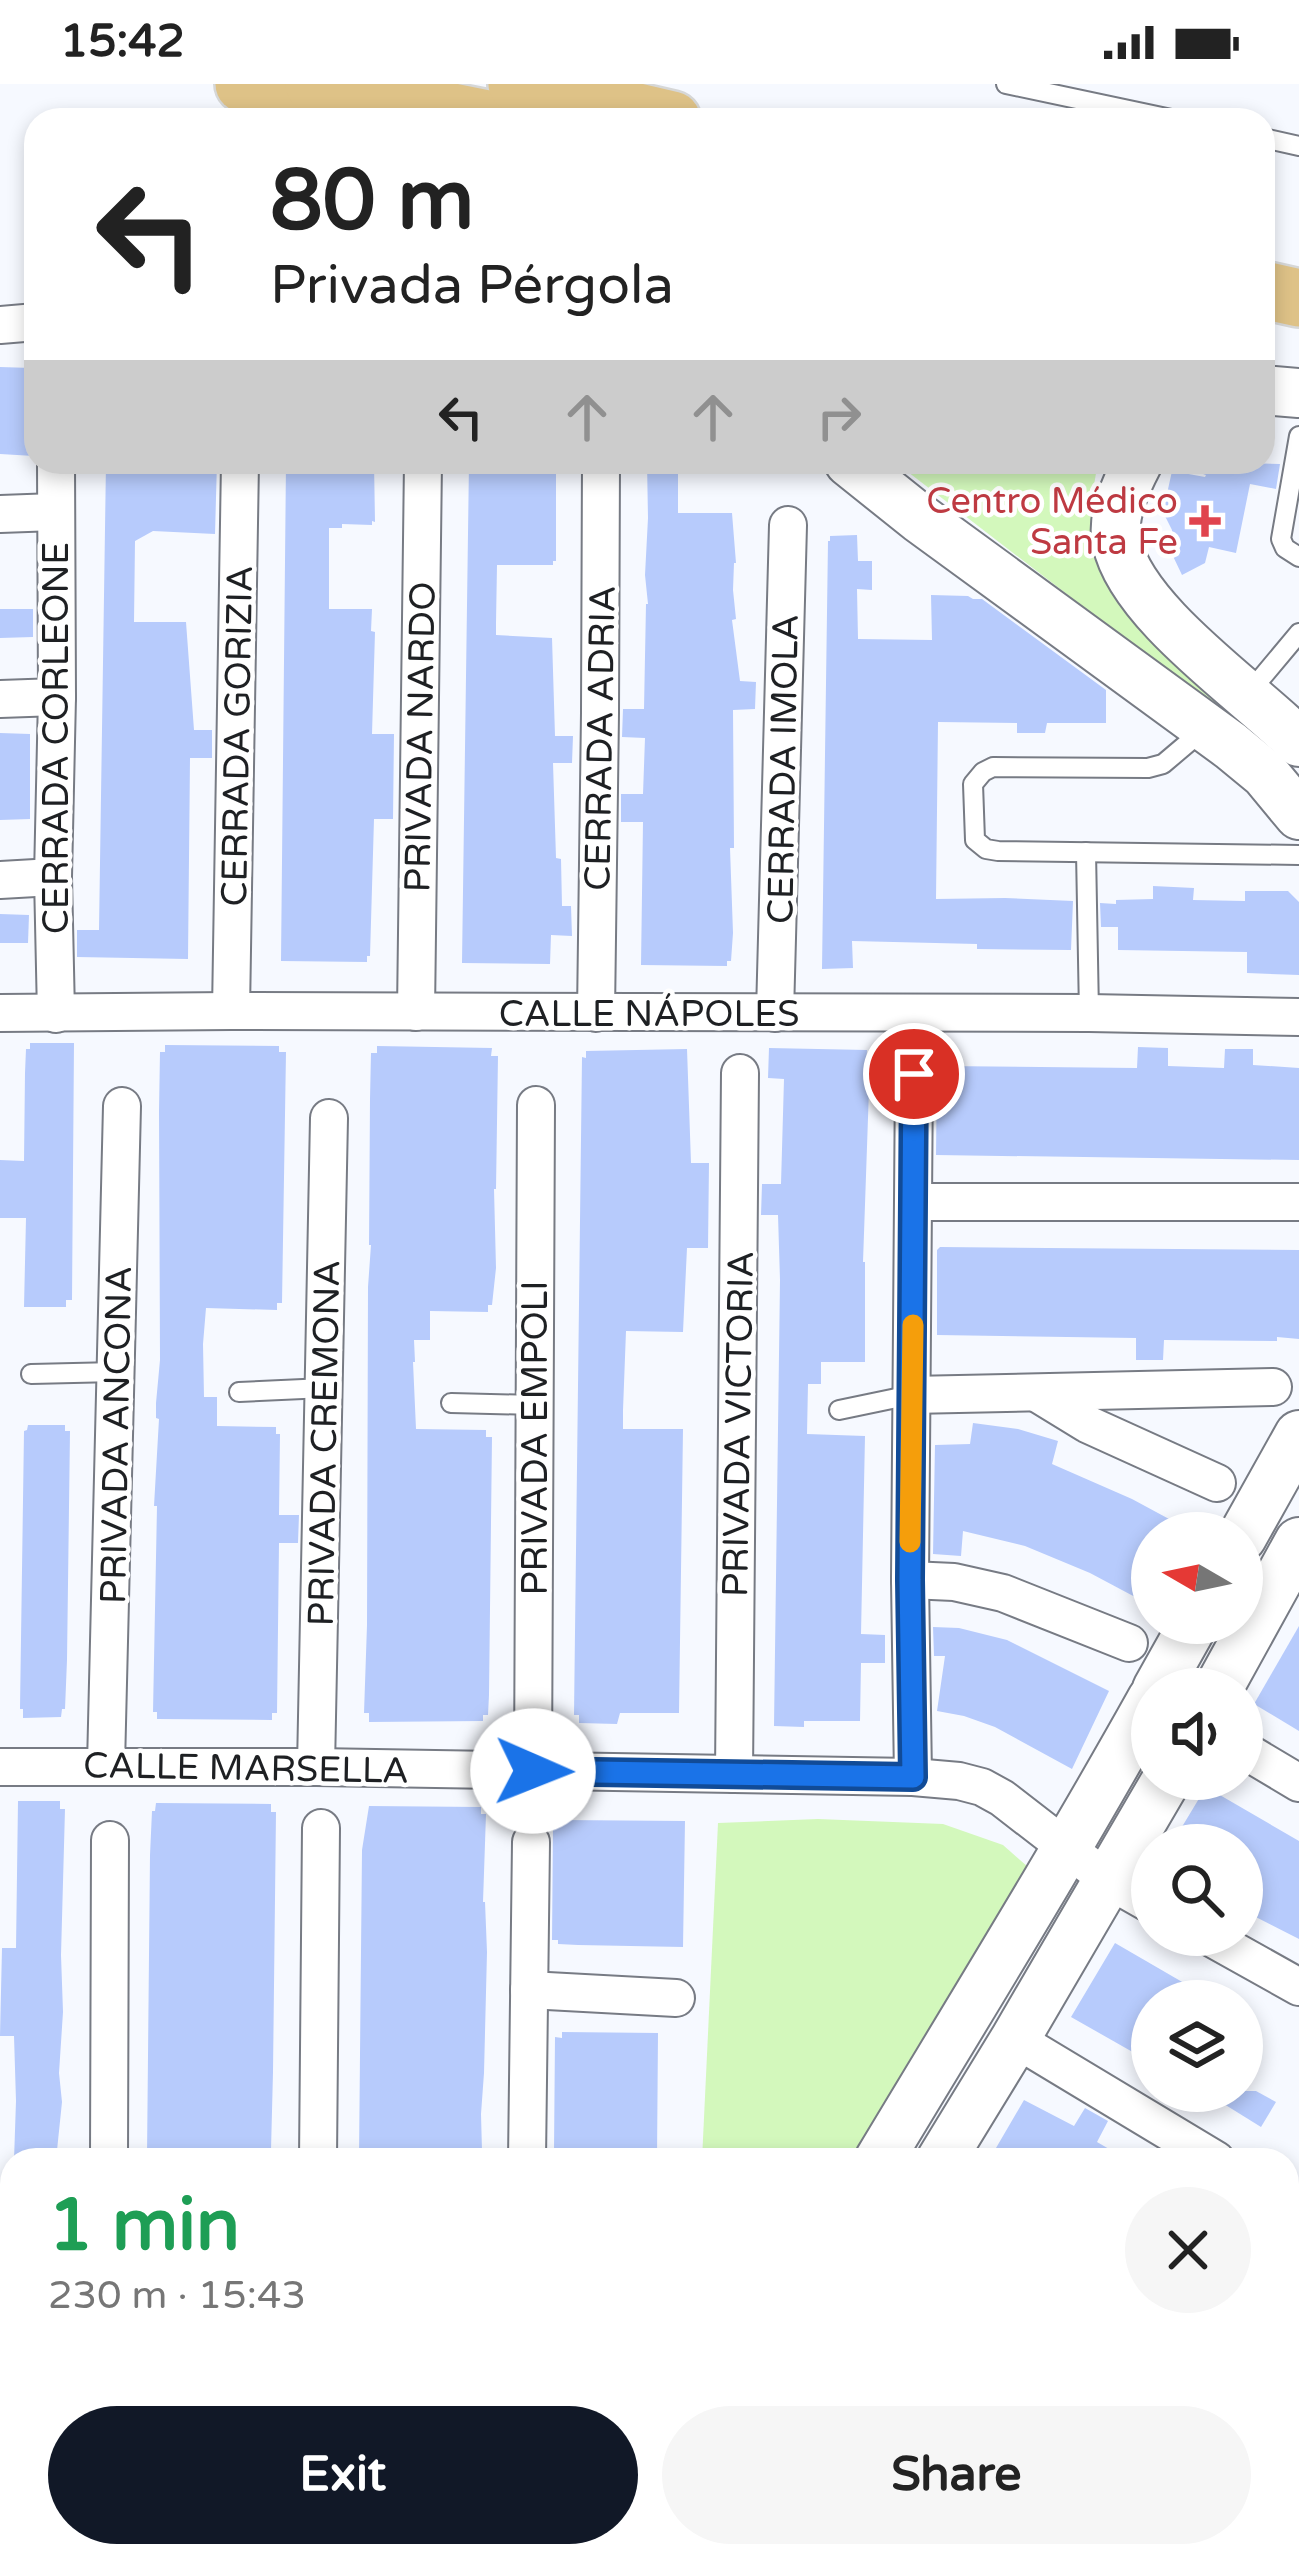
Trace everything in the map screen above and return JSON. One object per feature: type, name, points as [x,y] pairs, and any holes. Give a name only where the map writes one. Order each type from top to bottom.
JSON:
[{"type":"highway","points":[[244,84],[303,108]]},
{"type":"highway","points":[[314,84],[433,108]]},
{"type":"highway","points":[[517,84],[637,108]]},
{"type":"main road","points":[[864,474],[1219,737],[1265,774],[1299,815]]},
{"type":"main road","points":[[1132,474],[1121,496],[1116,540],[1135,585],[1198,655],[1273,717]]},
{"type":"main road","points":[[1256,1512],[1299,1435]]},
{"type":"main road","points":[[1231,1668],[1292,1567]]},
{"type":"main road","points":[[886,2148],[1069,1848],[1131,1737]]},
{"type":"main road","points":[[947,2148],[1155,1800]]},
{"type":"street","name":"CERRADA CORLEONE","points":[[56,474],[56,1014]]},
{"type":"street","name":"CERRADA GORIZIA","points":[[231,1011],[240,474]]},
{"type":"street","name":"PRIVADA NARDO","points":[[416,1012],[423,474]]},
{"type":"street","name":"CERRADA ADRIA","points":[[596,1013],[601,474]]},
{"type":"street","points":[[0,514],[56,512]]},
{"type":"street","name":"CERRADA IMOLA","points":[[775,1013],[788,525]]},
{"type":"street","points":[[0,699],[57,697]]},
{"type":"street","points":[[1219,737],[1273,717]]},
{"type":"street","points":[[0,880],[53,877]]},
{"type":"street","name":"CALLE NÁPOLES","points":[[0,1013],[1299,1017]]},
{"type":"street","name":"PRIVADA VICTORIA","points":[[734,1774],[740,1073]]},
{"type":"street","points":[[913,1777],[914,1074]]},
{"type":"street","name":"PRIVADA EMPOLI","points":[[533,1771],[536,1105]]},
{"type":"street","name":"PRIVADA ANCONA","points":[[106,1765],[122,1106]]},
{"type":"street","name":"PRIVADA CREMONA","points":[[316,1767],[329,1118]]},
{"type":"street","points":[[915,1202],[1299,1202]]},
{"type":"street","points":[[911,1395],[1273,1388]]},
{"type":"street","points":[[1035,1392],[1087,1424],[1217,1483]]},
{"type":"street","points":[[910,1580],[955,1582],[1003,1593],[1129,1643]]},
{"type":"street","points":[[1263,1762],[1299,1783]]},
{"type":"street","name":"CALLE MARSELLA","points":[[0,1767],[316,1767],[959,1781],[1002,1798],[1131,1893]]},
{"type":"street","points":[[318,2148],[321,1828]]},
{"type":"street","points":[[109,2148],[110,1840]]},
{"type":"street","points":[[526,2148],[531,1842]]},
{"type":"street","points":[[1244,1956],[1299,1987]]},
{"type":"street","points":[[529,1990],[676,1998]]},
{"type":"street","points":[[1015,2039],[1196,2148]]},
{"type":"lane","points":[[1006,84],[1120,108]]},
{"type":"lane","points":[[1299,436],[1281,539],[1299,557]]},
{"type":"lane","points":[[1273,717],[1299,633]]},
{"type":"lane","points":[[1219,737],[1148,768],[992,766],[974,784],[975,840],[998,851],[1299,854]]},
{"type":"lane","points":[[1086,851],[1089,1013]]},
{"type":"lane","points":[[31,1374],[116,1372]]},
{"type":"lane","points":[[239,1392],[325,1388]]},
{"type":"lane","points":[[838,1410],[911,1395]]},
{"type":"lane","points":[[451,1403],[535,1405]]},
{"type":"green space","points":[[911,474],[1096,474],[1091,554],[1130,608],[1219,696],[1216,709]]},
{"type":"green space","points":[[818,1819],[943,1824],[1003,1845],[1035,1873],[876,2148],[703,2148],[718,1823]]},
{"type":"building","points":[[0,367],[24,368],[24,455],[0,454]]},
{"type":"building","name":"Centro Médico Santa Fe","points":[[1275,464],[1280,464],[1276,489],[1250,484],[1236,553],[1209,547],[1205,563],[1182,575],[1171,552],[1172,530],[1163,512],[1171,474],[1275,474]]},
{"type":"building","points":[[106,474],[217,474],[215,534],[153,531],[135,541],[134,622],[186,622],[194,730],[212,730],[212,758],[190,758],[188,959],[77,957],[77,930],[99,930]]},
{"type":"building","points":[[286,474],[374,474],[375,522],[329,528],[329,609],[372,609],[372,734],[394,734],[393,819],[374,819],[370,956],[367,962],[281,961]]},
{"type":"building","points":[[469,474],[556,474],[556,561],[553,565],[497,565],[496,635],[552,638],[555,736],[573,736],[572,763],[553,763],[556,858],[561,859],[562,906],[571,906],[572,936],[551,935],[550,964],[462,963]]},
{"type":"building","points":[[647,474],[678,474],[678,513],[732,513],[736,619],[732,620],[740,681],[756,682],[755,709],[733,710],[733,933],[727,966],[641,965],[643,822],[621,822],[621,794],[643,794],[645,738],[622,737],[623,709],[644,709]]},
{"type":"building","points":[[857,535],[858,561],[872,561],[872,590],[857,589],[858,639],[932,640],[931,595],[968,596],[982,599],[1106,690],[1106,723],[1047,723],[1045,733],[1017,733],[1017,723],[938,722],[936,899],[1073,901],[1071,950],[852,941],[853,968],[822,969],[828,541],[830,536]]},
{"type":"building","points":[[0,609],[33,609],[33,637],[0,638]]},
{"type":"building","points":[[0,733],[30,734],[30,819],[0,820]]},
{"type":"building","points":[[1153,886],[1194,888],[1193,900],[1245,901],[1245,891],[1288,891],[1299,902],[1299,975],[1247,973],[1247,952],[1118,950],[1118,927],[1101,927],[1100,903],[1153,899]]},
{"type":"building","points":[[0,914],[29,915],[28,943],[0,943]]},
{"type":"building","points":[[30,1043],[74,1043],[72,1300],[66,1300],[66,1307],[24,1307],[26,1218],[0,1218],[0,1160],[24,1161],[26,1049]]},
{"type":"building","points":[[165,1045],[279,1046],[279,1052],[286,1052],[282,1303],[277,1303],[277,1310],[206,1308],[203,1344],[204,1397],[217,1397],[217,1426],[276,1427],[280,1434],[279,1515],[299,1515],[298,1543],[279,1543],[277,1713],[272,1713],[272,1720],[157,1719],[153,1712],[160,1052],[165,1052]]},
{"type":"building","points":[[377,1046],[492,1048],[491,1056],[498,1056],[492,1305],[488,1312],[430,1311],[430,1340],[414,1340],[413,1362],[416,1429],[486,1430],[486,1437],[492,1437],[489,1695],[483,1721],[369,1722],[369,1713],[364,1713],[370,1099],[371,1053],[377,1053]]},
{"type":"building","points":[[1138,1047],[1168,1048],[1168,1066],[1224,1068],[1225,1049],[1253,1049],[1253,1065],[1299,1068],[1299,1160],[936,1155],[937,1069],[942,1066],[1137,1068]]},
{"type":"building","points":[[769,1048],[867,1050],[865,1362],[821,1362],[821,1384],[808,1384],[807,1434],[865,1436],[861,1634],[885,1635],[885,1663],[861,1663],[860,1721],[804,1721],[804,1727],[774,1726],[780,1280],[778,1215],[761,1215],[762,1184],[781,1184],[784,1079],[768,1078]]},
{"type":"building","points":[[687,1049],[691,1163],[709,1163],[708,1248],[687,1248],[683,1332],[626,1331],[623,1410],[623,1429],[683,1429],[679,1713],[620,1713],[617,1724],[579,1723],[579,1715],[574,1715],[582,1057],[586,1058],[586,1051]]},
{"type":"building","points":[[940,1247],[1299,1250],[1299,1339],[1164,1340],[1163,1360],[1136,1360],[1136,1338],[937,1335]]},
{"type":"building","points":[[973,1423],[1058,1441],[1052,1464],[1156,1512],[1131,1512],[1131,1595],[1025,1546],[963,1531],[961,1556],[933,1554],[935,1445],[970,1444]]},
{"type":"building","points":[[28,1425],[65,1425],[65,1431],[70,1431],[67,1660],[61,1717],[23,1718],[20,1709],[24,1431]]},
{"type":"building","points":[[1299,1626],[1299,1731],[1263,1709],[1263,1688]]},
{"type":"building","points":[[933,1627],[1007,1640],[1109,1691],[1072,1769],[995,1727],[937,1711],[945,1656],[934,1656]]},
{"type":"building","points":[[1198,1800],[1228,1800],[1299,1841],[1299,1939],[1263,1921],[1263,1824],[1184,1824]]},
{"type":"building","points":[[18,1801],[60,1801],[60,1809],[65,1809],[62,2102],[57,2148],[14,2148],[14,2036],[0,2036],[2,1948],[16,1948]]},
{"type":"building","points":[[156,1803],[271,1804],[271,1812],[276,1812],[271,2148],[147,2148],[150,1855]]},
{"type":"building","points":[[369,1806],[481,1807],[481,1814],[486,1814],[482,2148],[359,2148],[362,1850]]},
{"type":"building","points":[[560,1820],[685,1821],[683,1947],[558,1944],[552,1940],[553,1826],[560,1826]]},
{"type":"building","points":[[1115,1943],[1179,1980],[1131,1980],[1131,2051],[1071,2017]]},
{"type":"building","points":[[562,2032],[658,2033],[657,2148],[554,2148],[555,2037],[562,2038]]},
{"type":"building","points":[[1263,2095],[1276,2102],[1261,2127],[1237,2112],[1263,2112]]},
{"type":"building","points":[[1024,2100],[1074,2126],[1085,2108],[1108,2121],[1097,2142],[1107,2148],[996,2148]]},
{"type":"slow traffic","points":[[910,1542],[913,1325]]},
{"type":"place","name":"Centro Médico Santa Fe","points":[[1205,521]]},
{"type":"route","points":[[533,1771],[913,1777],[914,1074]]}]
